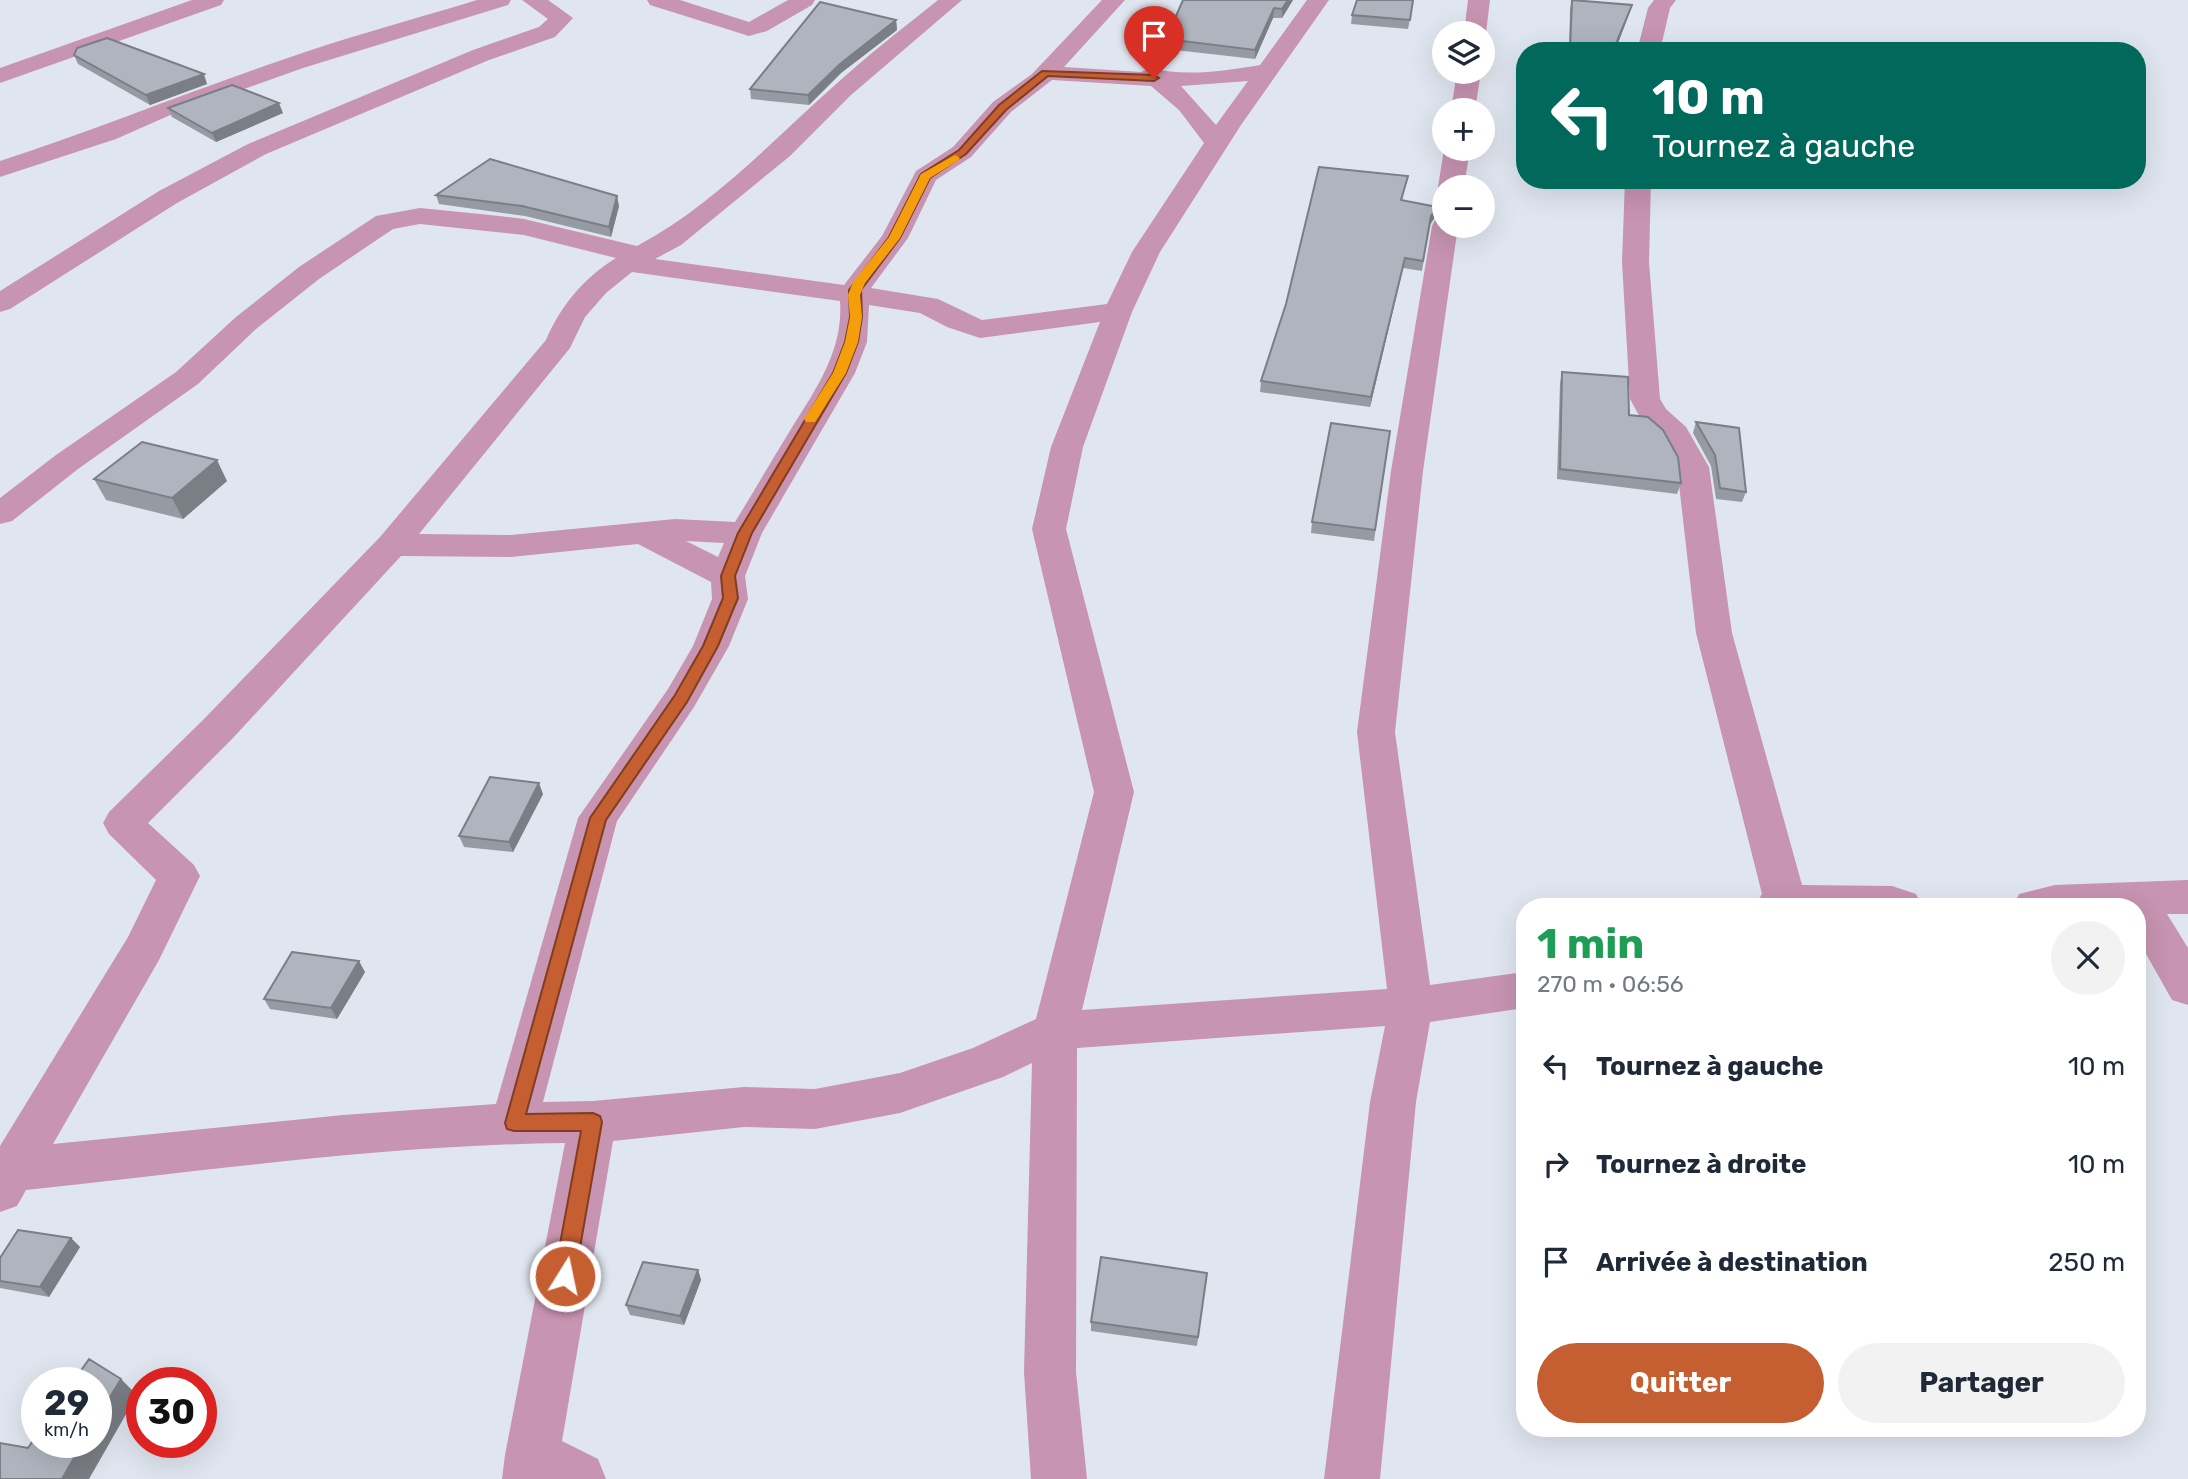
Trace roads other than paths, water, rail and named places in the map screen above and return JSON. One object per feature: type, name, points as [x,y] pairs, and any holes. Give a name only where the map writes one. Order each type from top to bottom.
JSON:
[{"type":"street","points":[[0,76],[213,0]]},
{"type":"street","points":[[0,169],[107,134],[159,111],[295,63],[500,0]]},
{"type":"street","points":[[0,303],[168,197],[257,149],[481,55],[547,32],[562,18],[533,0]]},
{"type":"street","points":[[658,0],[749,29],[804,0]]},
{"type":"street","points":[[4,1177],[144,948],[179,876],[123,823],[218,729],[392,545],[560,342],[571,315],[579,305],[633,259],[671,239],[781,151],[843,90],[951,0]]},
{"type":"street","points":[[514,1123],[598,818],[681,698],[711,646],[730,598],[728,576],[745,533],[840,373],[852,342],[856,317],[854,295],[859,282],[894,238],[925,176],[962,152],[1002,107],[1046,73],[1089,51],[1114,0]]},
{"type":"street","points":[[1059,1479],[1050,1372],[1055,1031],[1114,792],[1049,529],[1067,447],[1118,312],[1146,253],[1217,143],[1318,0]]},
{"type":"street","points":[[1476,21],[1479,0]]},
{"type":"street","points":[[1650,42],[1659,8],[1665,0]]},
{"type":"street","points":[[1089,51],[1126,61],[1154,78],[1193,108],[1217,143]]},
{"type":"street","points":[[1046,73],[1228,79],[1266,71]]},
{"type":"street","points":[[1637,189],[1635,287],[1645,399],[1653,414],[1675,434],[1693,467],[1714,633],[1780,898]]},
{"type":"street","points":[[0,514],[67,462],[187,378],[246,323],[309,273],[366,232],[385,222],[420,216],[524,228],[633,259],[854,295],[928,304],[957,321],[980,329],[1118,312]]},
{"type":"street","points":[[1352,1479],[1393,1102],[1411,1006],[1376,732],[1407,471],[1443,238]]},
{"type":"street","points":[[392,545],[511,546],[675,530],[745,533]]},
{"type":"street","points":[[644,534],[728,576]]},
{"type":"street","points":[[2146,899],[2188,897]]},
{"type":"street","points":[[2146,916],[2188,987]]},
{"type":"street","points":[[4,1177],[342,1136],[514,1123],[593,1122],[744,1107],[815,1109],[900,1093],[987,1063],[1055,1031],[1411,1006],[1516,991]]},
{"type":"street","points":[[578,1479],[531,1467],[593,1122]]}]
